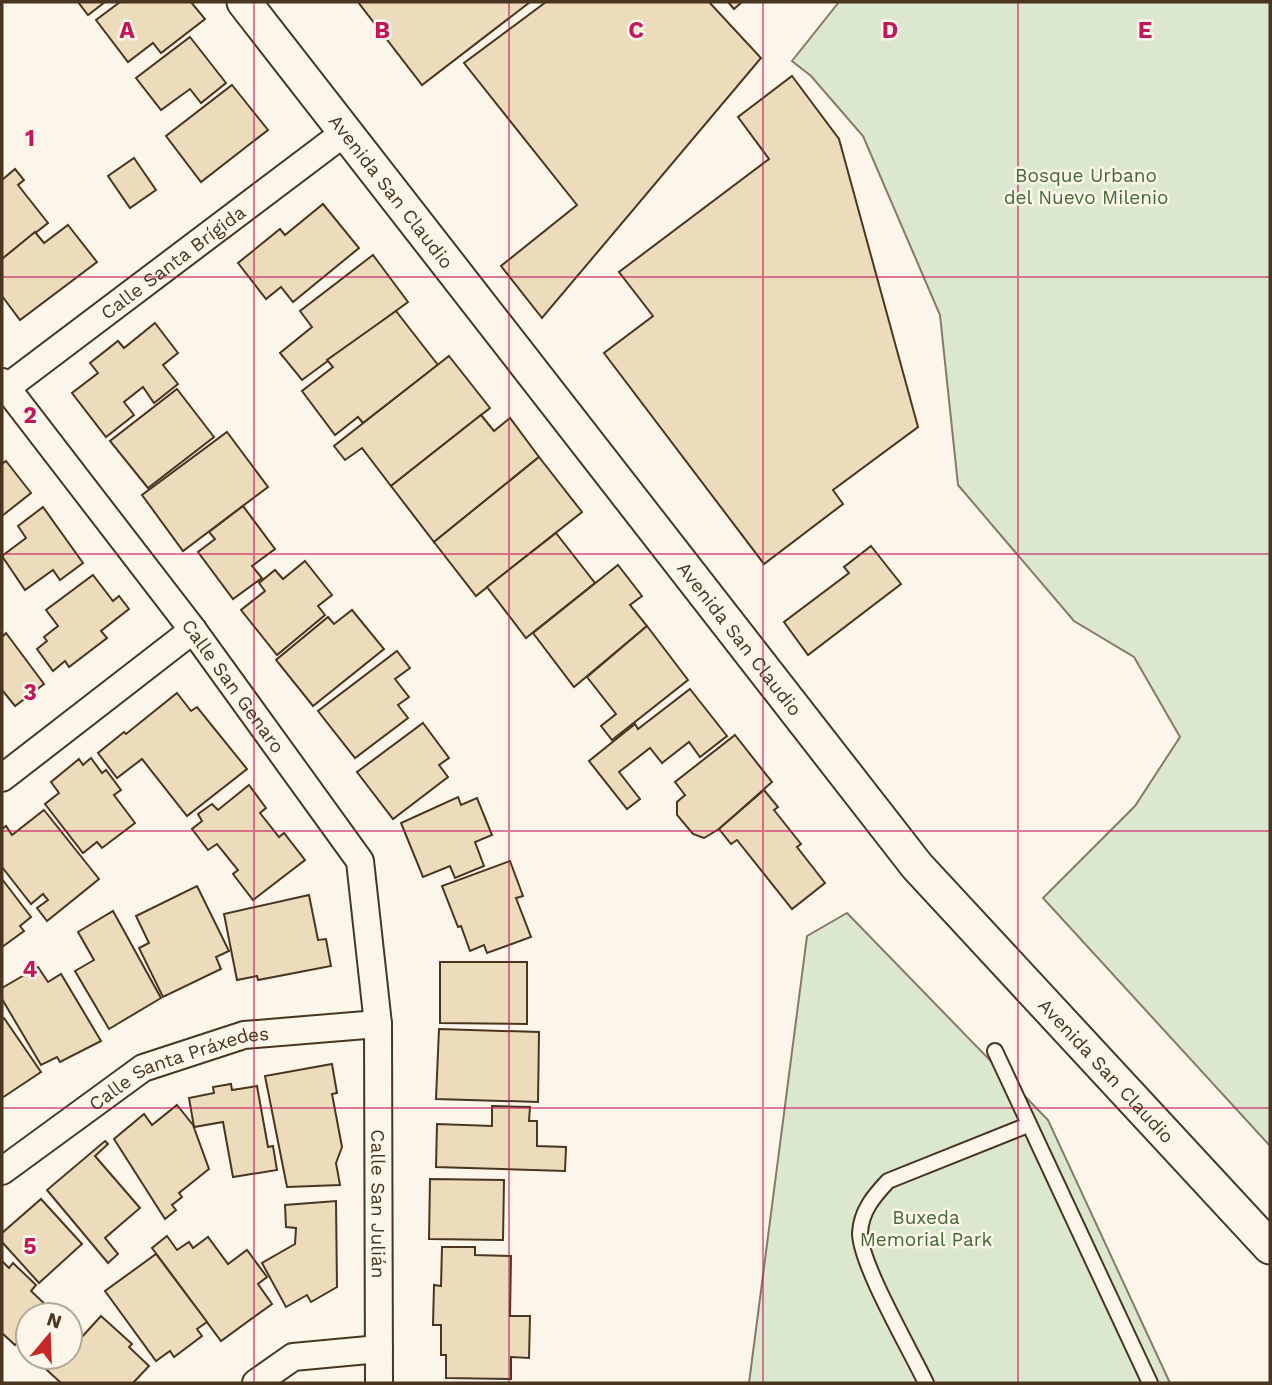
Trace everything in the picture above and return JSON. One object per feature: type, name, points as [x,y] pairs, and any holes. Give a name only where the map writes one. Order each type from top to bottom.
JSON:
[{"type":"street","name":"Avenida San Claudio","points":[[244,2],[917,866],[1270,1247]]},
{"type":"street","name":"Calle Santa Brígida","points":[[3,387],[344,132]]},
{"type":"street","name":"Calle San Genaro","points":[[3,387],[193,631],[360,862],[379,1024]]},
{"type":"street","points":[[2,778],[193,631]]},
{"type":"street","name":"Calle Santa Práxedes","points":[[2,1171],[143,1068],[244,1035],[379,1024]]},
{"type":"street","name":"Calle San Julián","points":[[379,1024],[379,1383]]},
{"type":"street","points":[[256,1383],[293,1357],[379,1349]]},
{"type":"lane","points":[[995,1051],[1150,1383]]},
{"type":"lane","points":[[926,1383],[866,1261],[860,1234],[863,1215],[873,1197],[888,1181],[1028,1125]]},
{"type":"green space","name":"Bosque Urbano del Nuevo Milenio","points":[[839,2],[1270,2],[1270,1146],[1043,898],[1135,806],[1180,737],[1134,657],[1074,621],[958,485],[940,315],[863,136],[811,76],[792,61]]},
{"type":"green space","name":"Buxeda Memorial Park","points":[[847,913],[1048,1120],[1170,1383],[749,1383],[807,936]]},
{"type":"building","points":[[78,2],[105,2],[88,15]]},
{"type":"building","points":[[120,2],[191,2],[205,19],[161,53],[153,43],[128,62],[96,20]]},
{"type":"building","points":[[358,2],[530,2],[422,85]]},
{"type":"building","points":[[546,2],[709,2],[761,58],[542,318],[501,266],[577,205],[464,63]]},
{"type":"building","points":[[728,2],[742,2],[734,9]]},
{"type":"building","points":[[190,37],[226,83],[201,103],[190,89],[161,110],[136,78]]},
{"type":"building","points":[[792,76],[839,139],[918,427],[833,490],[843,504],[764,564],[604,353],[653,316],[619,272],[769,159],[738,117]]},
{"type":"building","points":[[232,85],[268,130],[201,182],[166,136]]},
{"type":"building","points":[[134,158],[156,190],[130,208],[108,176]]},
{"type":"building","points":[[15,169],[24,180],[18,185],[48,223],[2,259],[2,180]]},
{"type":"building","points":[[323,204],[359,248],[293,302],[281,287],[266,299],[238,263],[280,229],[285,235]]},
{"type":"building","points":[[68,225],[97,262],[20,320],[2,296],[2,259],[35,232],[44,243]]},
{"type":"building","points":[[373,255],[408,302],[302,380],[280,353],[312,327],[300,311]]},
{"type":"building","points":[[396,311],[438,365],[363,423],[358,417],[335,435],[302,391],[333,367],[327,360]]},
{"type":"building","points":[[155,323],[178,353],[163,365],[178,384],[154,403],[143,387],[124,402],[134,415],[106,437],[72,393],[98,373],[90,363],[118,341],[124,348]]},
{"type":"building","points":[[449,356],[490,408],[391,486],[362,448],[345,460],[334,446]]},
{"type":"building","points":[[177,389],[214,437],[148,488],[110,441]]},
{"type":"building","points":[[481,415],[494,431],[510,418],[539,457],[434,542],[391,486]]},
{"type":"building","points":[[227,432],[268,487],[183,551],[142,495]]},
{"type":"building","points":[[539,457],[582,512],[476,596],[434,542]]},
{"type":"building","points":[[6,461],[31,493],[2,516],[2,464]]},
{"type":"building","points":[[243,506],[275,549],[252,566],[262,578],[233,599],[198,552],[215,539],[209,532]]},
{"type":"building","points":[[43,507],[83,563],[60,580],[53,570],[25,590],[2,556],[26,538],[18,526]]},
{"type":"building","points":[[556,533],[595,583],[526,638],[487,587]]},
{"type":"building","points":[[871,546],[901,584],[808,655],[784,622],[849,573],[844,567]]},
{"type":"building","points":[[305,561],[332,595],[318,606],[325,615],[277,655],[241,610],[265,591],[259,583],[275,570],[283,579]]},
{"type":"building","points":[[618,565],[642,596],[630,605],[647,626],[574,687],[533,633]]},
{"type":"building","points":[[93,575],[113,601],[119,596],[129,609],[101,631],[107,638],[69,667],[65,661],[53,671],[37,649],[47,641],[44,637],[58,626],[46,610]]},
{"type":"building","points":[[352,610],[384,649],[313,706],[276,660],[328,617],[334,624]]},
{"type":"building","points":[[647,626],[688,680],[612,740],[601,726],[616,714],[587,677]]},
{"type":"building","points":[[6,633],[44,684],[15,706],[2,690],[2,637]]},
{"type":"building","points":[[397,651],[410,668],[395,679],[409,697],[398,705],[408,718],[355,758],[318,711]]},
{"type":"building","points":[[690,689],[727,736],[700,757],[689,742],[662,763],[650,748],[619,772],[640,799],[627,809],[589,761],[635,724],[638,729]]},
{"type":"building","points":[[177,693],[191,711],[197,707],[247,769],[187,816],[142,759],[117,778],[98,753]]},
{"type":"building","points":[[423,723],[449,758],[439,765],[448,777],[393,819],[357,772]]},
{"type":"building","points":[[735,735],[772,782],[719,829],[704,838],[693,834],[677,815],[677,802],[685,795],[675,782]]},
{"type":"building","points":[[91,758],[102,773],[106,770],[121,790],[114,795],[135,823],[102,848],[97,842],[83,853],[45,804],[59,793],[51,782],[79,759],[83,765]]},
{"type":"building","points":[[249,785],[266,808],[260,813],[279,837],[284,833],[305,860],[253,900],[233,874],[238,870],[217,844],[208,850],[192,829],[202,821],[198,814],[212,804],[218,810]]},
{"type":"building","points":[[764,790],[778,807],[774,810],[801,844],[797,847],[825,883],[792,909],[737,840],[731,844],[719,829]]},
{"type":"building","points":[[458,797],[461,805],[477,798],[492,835],[475,842],[484,866],[455,878],[450,866],[423,877],[401,823]]},
{"type":"building","points":[[44,810],[99,879],[47,921],[37,908],[48,900],[43,894],[31,904],[2,867],[2,829],[6,826],[12,835]]},
{"type":"building","points":[[510,861],[523,896],[516,898],[531,937],[487,953],[484,945],[470,951],[442,886]]},
{"type":"building","points":[[2,879],[31,917],[20,926],[24,931],[2,947]]},
{"type":"building","points":[[197,886],[229,951],[216,957],[221,969],[163,997],[139,948],[149,943],[136,916]]},
{"type":"building","points":[[309,895],[318,940],[326,939],[331,966],[258,980],[257,976],[237,980],[224,914]]},
{"type":"building","points":[[113,911],[161,998],[109,1029],[75,971],[94,960],[78,932]]},
{"type":"building","points":[[440,962],[527,962],[527,1024],[440,1023]]},
{"type":"building","points":[[38,967],[48,982],[61,974],[101,1041],[60,1062],[57,1057],[41,1065],[2,999],[2,988]]},
{"type":"building","points":[[4,1018],[41,1072],[2,1098],[2,1019]]},
{"type":"building","points":[[439,1029],[539,1032],[538,1102],[436,1099]]},
{"type":"building","points":[[332,1064],[337,1093],[332,1094],[342,1147],[336,1163],[340,1185],[287,1187],[265,1076]]},
{"type":"building","points":[[231,1084],[232,1090],[257,1086],[268,1147],[273,1146],[277,1170],[233,1177],[223,1122],[194,1127],[189,1098],[214,1093],[213,1087]]},
{"type":"building","points":[[177,1105],[193,1125],[209,1169],[179,1193],[182,1197],[172,1205],[176,1210],[165,1219],[114,1139],[144,1114],[152,1125]]},
{"type":"building","points":[[492,1106],[530,1107],[529,1121],[537,1121],[537,1146],[566,1147],[565,1171],[436,1167],[437,1124],[492,1126]]},
{"type":"building","points":[[105,1141],[108,1144],[95,1156],[140,1208],[105,1238],[118,1254],[108,1263],[47,1190]]},
{"type":"building","points":[[430,1179],[504,1180],[503,1240],[429,1239]]},
{"type":"building","points":[[41,1199],[82,1244],[39,1283],[2,1242],[2,1233]]},
{"type":"building","points":[[336,1201],[337,1287],[311,1302],[307,1295],[286,1307],[262,1263],[295,1244],[296,1228],[286,1227],[285,1205]]},
{"type":"building","points":[[167,1236],[177,1250],[189,1242],[193,1248],[208,1237],[228,1264],[247,1250],[267,1277],[258,1284],[272,1304],[221,1341],[152,1248]]},
{"type":"building","points":[[442,1247],[475,1247],[475,1255],[511,1256],[510,1316],[530,1316],[529,1358],[511,1357],[511,1379],[446,1378],[446,1355],[441,1355],[441,1325],[433,1325],[434,1285],[441,1286]]},
{"type":"building","points":[[156,1254],[207,1322],[197,1329],[202,1336],[174,1357],[170,1351],[156,1361],[105,1291]]},
{"type":"building","points":[[2,1261],[9,1268],[13,1263],[36,1285],[31,1291],[42,1301],[14,1301],[14,1344],[2,1333]]},
{"type":"building","points":[[101,1316],[132,1344],[129,1347],[149,1366],[133,1383],[61,1383],[48,1371],[84,1371],[84,1335]]}]
